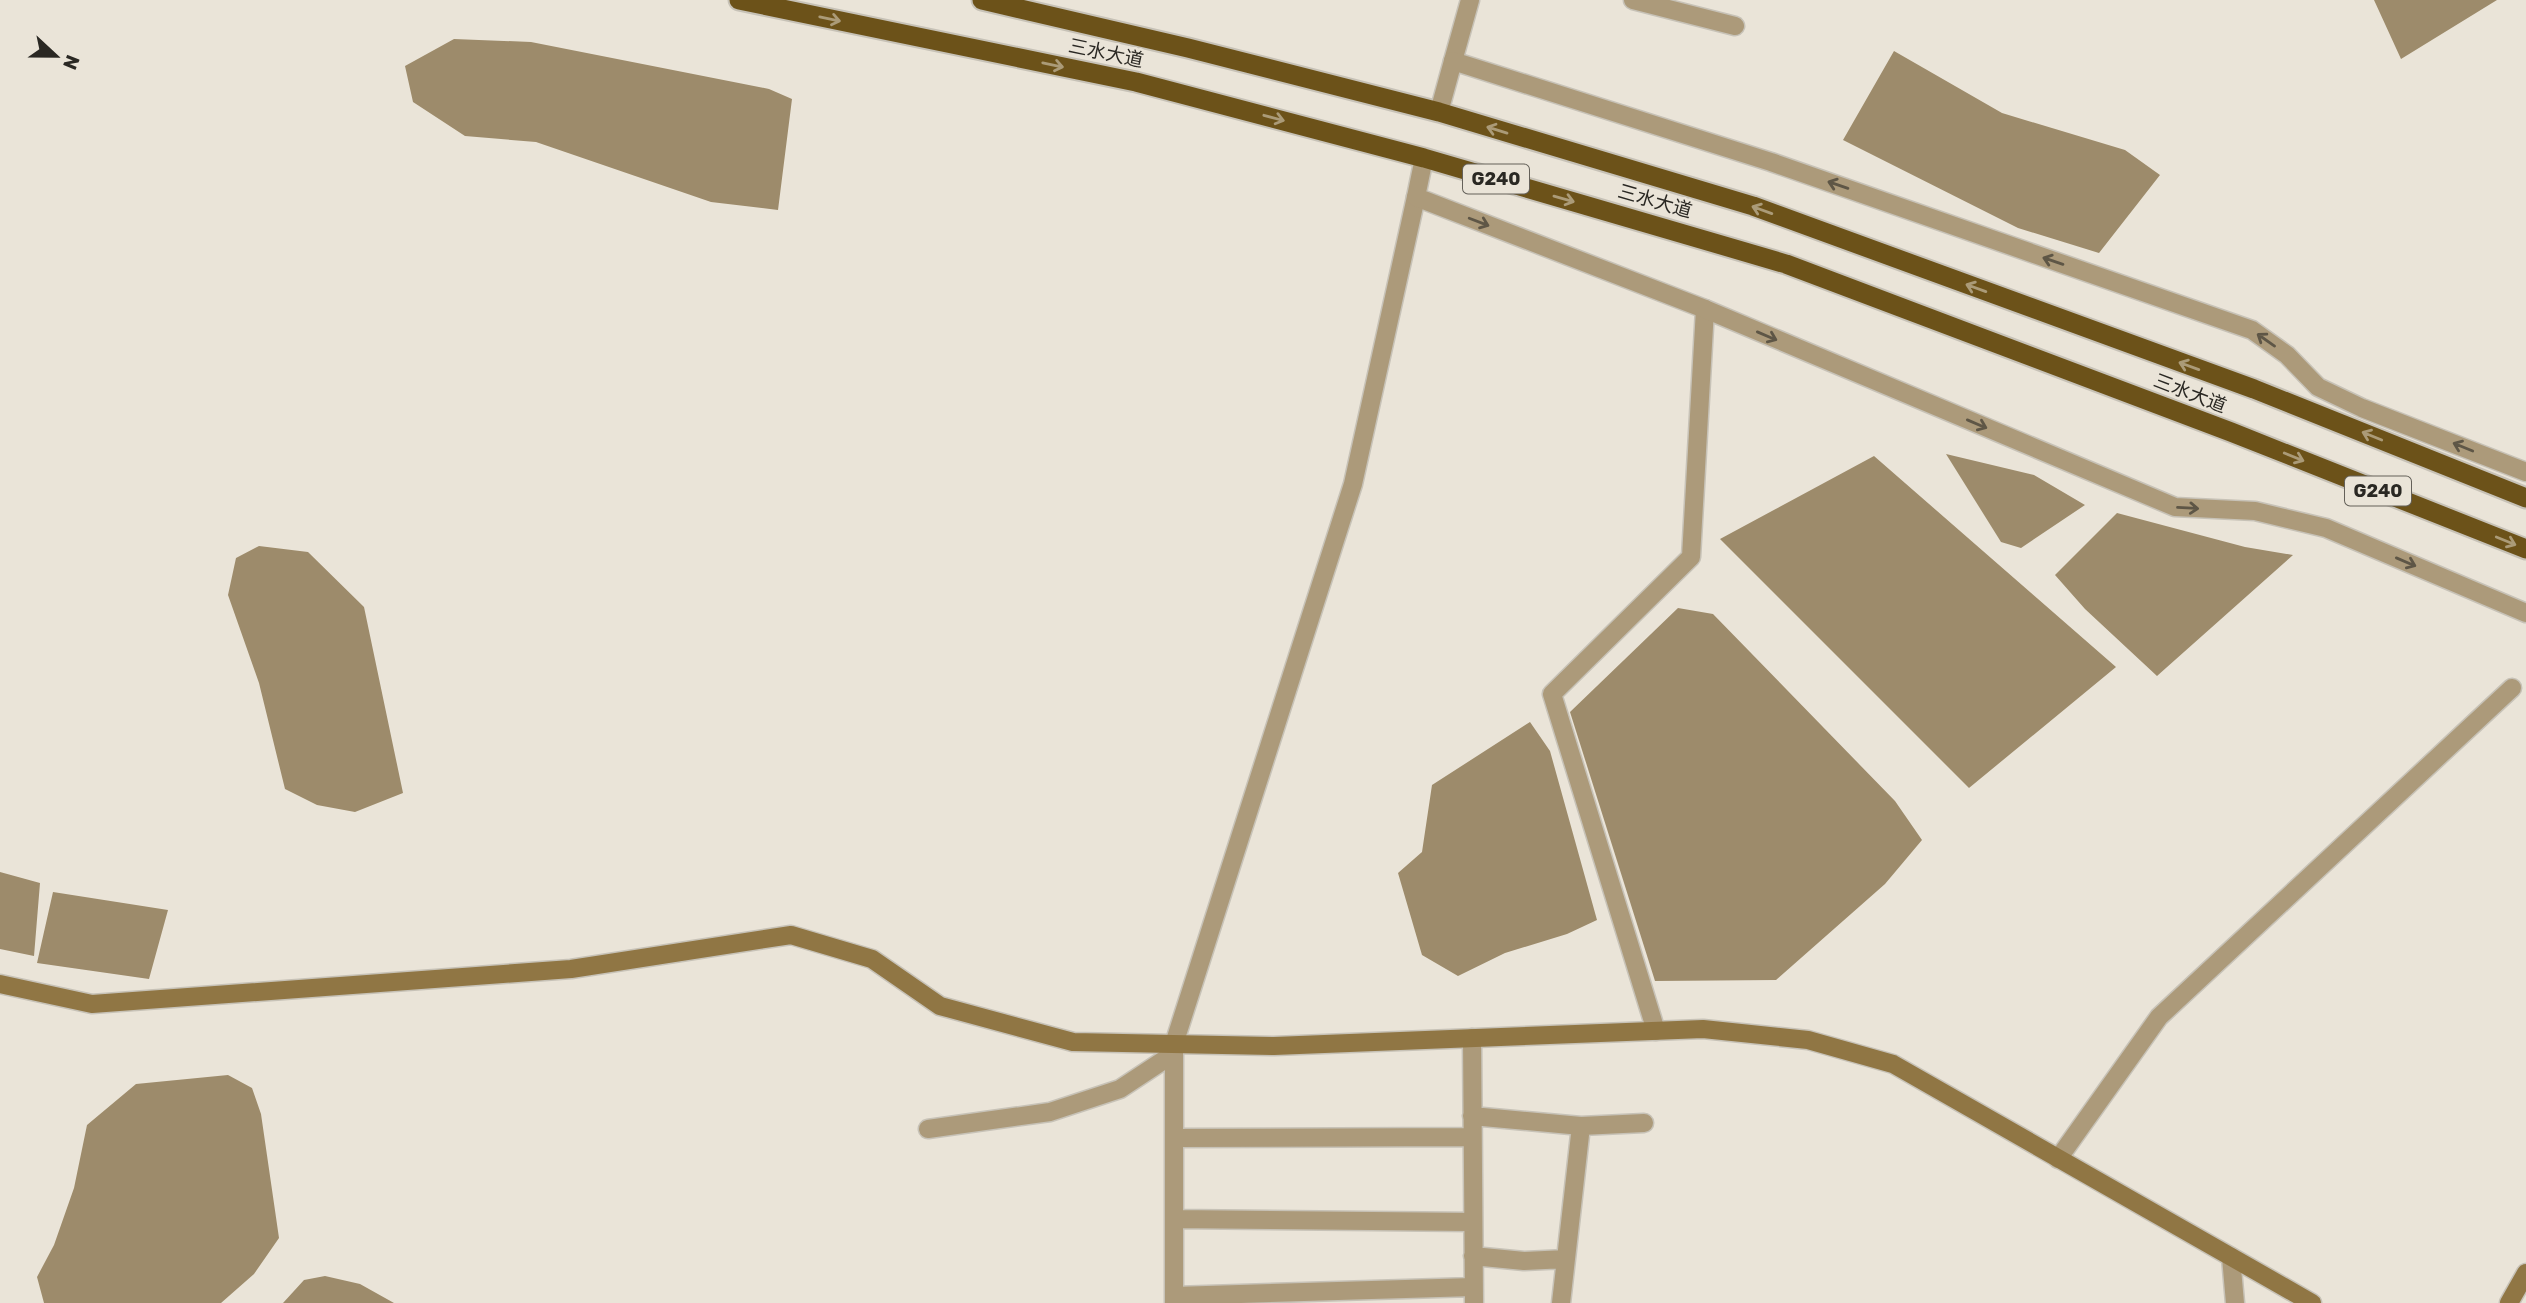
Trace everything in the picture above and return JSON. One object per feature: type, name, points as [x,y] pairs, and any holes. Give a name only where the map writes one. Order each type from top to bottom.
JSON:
[{"type":"highway","name":"三水大道","points":[[739,0],[1136,82],[1424,158],[1786,264],[2231,432],[2526,549]]},
{"type":"highway","name":"三水大道","points":[[982,0],[1015,4],[1439,112],[1753,206],[2253,389],[2526,498]]},
{"type":"main road","points":[[0,985],[92,1004],[571,969],[791,935],[872,959],[940,1006],[1073,1042],[1173,1049],[1703,1030],[1808,1040],[1892,1064],[2312,1303]]},
{"type":"main road","points":[[2510,1303],[2526,1273]]},
{"type":"street","points":[[1439,112],[1470,0]]},
{"type":"street","points":[[1633,0],[1735,26]]},
{"type":"street","points":[[1453,61],[1771,162],[2252,330],[2287,355],[2318,387],[2362,408],[2526,472]]},
{"type":"street","points":[[1424,158],[1353,484],[1173,1049],[1174,1300],[1474,1295],[1472,1038]]},
{"type":"street","points":[[1416,197],[1704,309],[2175,507],[2255,511],[2326,528],[2526,613]]},
{"type":"street","points":[[1656,1031],[1552,694],[1692,557],[1704,309]]},
{"type":"street","points":[[2058,1158],[2160,1017],[2512,688]]},
{"type":"street","points":[[928,1129],[1050,1112],[1120,1089],[1173,1049]]},
{"type":"street","points":[[1472,1116],[1581,1126],[1644,1123]]},
{"type":"street","points":[[1561,1303],[1581,1126]]},
{"type":"street","points":[[1174,1138],[1472,1137]]},
{"type":"street","points":[[1174,1219],[1473,1222]]},
{"type":"street","points":[[1473,1256],[1524,1261],[1566,1259]]},
{"type":"street","points":[[2231,1257],[2235,1303]]},
{"type":"shaded area","points":[[2374,0],[2497,0],[2401,59]]},
{"type":"shaded area","points":[[454,39],[531,42],[769,89],[792,99],[778,210],[711,202],[536,142],[465,136],[413,102],[405,66]]},
{"type":"shaded area","points":[[1894,51],[2002,113],[2125,150],[2160,175],[2099,253],[2018,228],[1843,140]]},
{"type":"shaded area","points":[[1946,454],[2034,475],[2085,505],[2021,548],[2001,542]]},
{"type":"shaded area","points":[[1874,456],[2116,667],[1969,788],[1720,539]]},
{"type":"shaded area","points":[[2117,513],[2245,547],[2293,555],[2157,676],[2085,609],[2055,575]]},
{"type":"shaded area","points":[[259,546],[308,552],[364,607],[403,793],[355,812],[317,805],[285,789],[259,683],[228,595],[236,558]]},
{"type":"shaded area","points":[[1678,608],[1713,614],[1895,801],[1922,840],[1885,884],[1776,980],[1655,981],[1570,712]]},
{"type":"shaded area","points":[[1530,722],[1550,751],[1597,920],[1567,934],[1505,953],[1458,976],[1422,955],[1398,873],[1422,852],[1432,785]]},
{"type":"shaded area","points":[[0,872],[40,883],[34,956],[0,949]]},
{"type":"shaded area","points":[[53,892],[168,910],[149,979],[37,963]]},
{"type":"shaded area","points":[[228,1075],[252,1088],[261,1114],[279,1238],[254,1274],[221,1303],[44,1303],[37,1277],[54,1245],[74,1188],[87,1125],[136,1084]]},
{"type":"shaded area","points":[[325,1276],[360,1284],[394,1303],[283,1303],[304,1280]]}]
